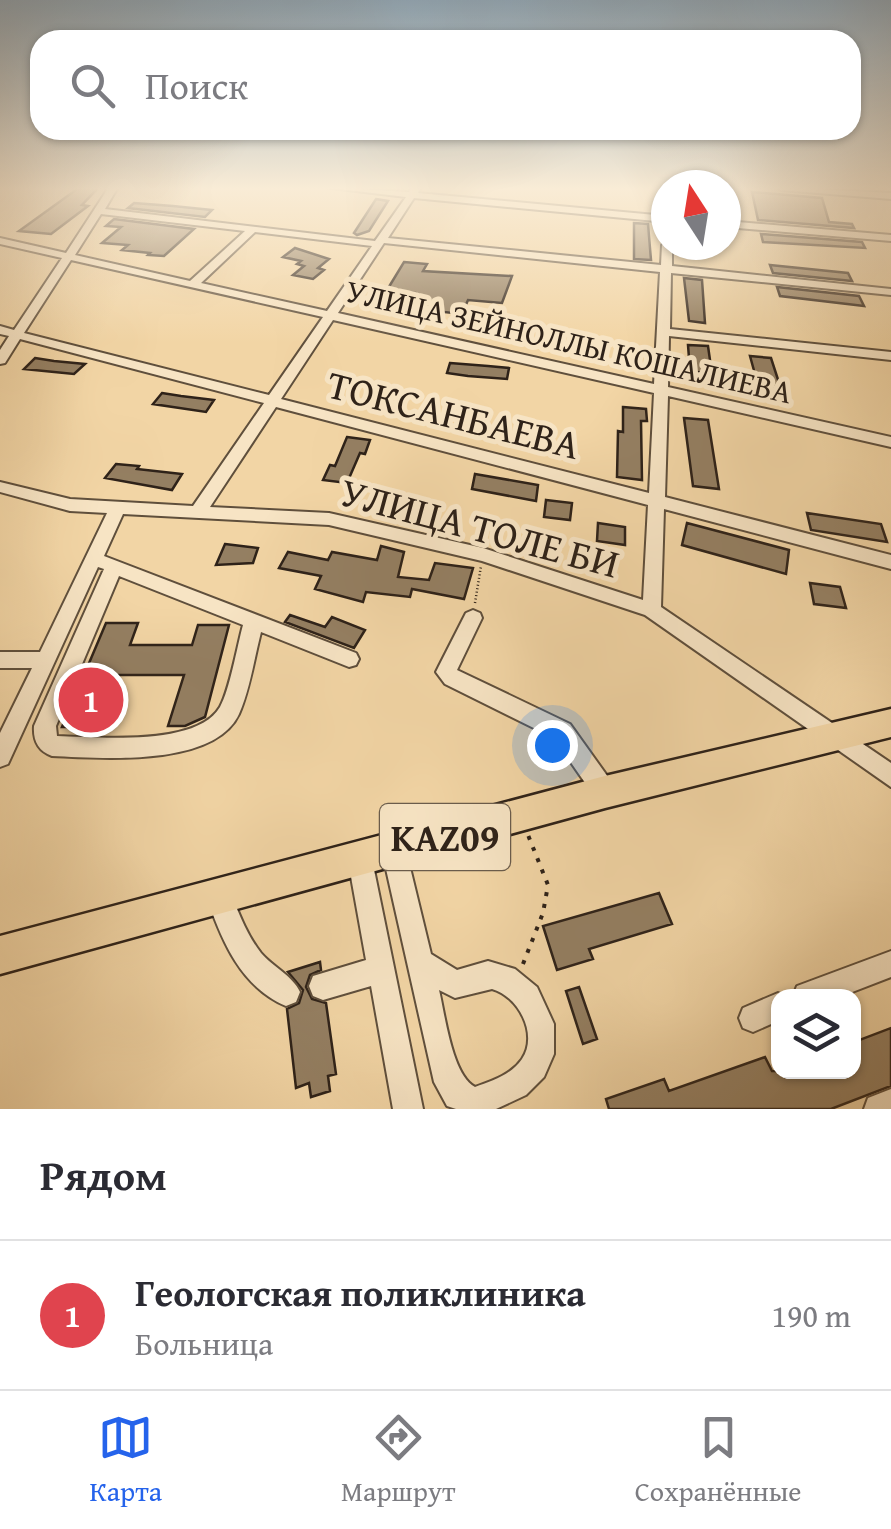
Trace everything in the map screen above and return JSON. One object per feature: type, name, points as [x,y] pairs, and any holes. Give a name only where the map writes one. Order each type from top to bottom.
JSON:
[{"type":"highway","name":"KAZ09","points":[[0,954],[394,852],[606,792],[891,724]]},
{"type":"street","points":[[0,360],[82,239]]},
{"type":"street","points":[[192,285],[242,239]]},
{"type":"street","points":[[348,239],[891,292]]},
{"type":"street","points":[[199,510],[381,239]]},
{"type":"street","name":"УЛИЦА ЗЕЙНОЛЛЫ КОШАЛИЕВА","points":[[0,241],[891,442]]},
{"type":"street","points":[[652,610],[666,260]]},
{"type":"street","name":"ТОКСАНБАЕВА","points":[[0,330],[891,562]]},
{"type":"street","points":[[663,332],[891,356]]},
{"type":"street","name":"УЛИЦА ТОЛЕ БИ","points":[[0,487],[70,505],[328,520],[483,555],[652,610],[891,776]]},
{"type":"street","points":[[118,507],[103,562],[45,726],[44,737],[52,746],[142,748],[222,726],[254,621]]},
{"type":"street","points":[[103,562],[349,659]]},
{"type":"street","points":[[0,757],[44,660],[103,562]]},
{"type":"street","points":[[473,618],[446,672],[562,731],[606,792]]},
{"type":"street","points":[[0,660],[44,660]]},
{"type":"street","points":[[394,852],[444,1072],[458,1095],[475,1102],[512,1088],[536,1066],[542,1035],[533,1003],[516,983],[490,975],[454,984],[420,963]]},
{"type":"street","points":[[360,860],[407,1109]]},
{"type":"street","points":[[220,898],[234,938],[273,986],[286,992]]},
{"type":"street","points":[[825,989],[891,964]]},
{"type":"street","points":[[323,986],[380,970]]},
{"type":"street","points":[[879,1109],[891,1104]]},
{"type":"path","points":[[473,618],[483,555]]},
{"type":"path","points":[[516,983],[548,886],[520,815]]},
{"type":"building","points":[[107,239],[183,239],[164,256],[122,250],[128,245],[102,243]]},
{"type":"building","points":[[634,239],[649,239],[651,260],[634,259]]},
{"type":"building","points":[[762,239],[821,239],[862,242],[865,248],[763,242]]},
{"type":"building","points":[[295,248],[329,259],[318,268],[324,270],[313,279],[293,275],[304,266],[297,264],[301,261],[283,257]]},
{"type":"building","points":[[404,262],[427,264],[423,271],[512,276],[502,303],[468,300],[462,314],[407,308],[415,293],[387,290]]},
{"type":"building","points":[[770,265],[848,273],[852,281],[773,273]]},
{"type":"building","points":[[684,278],[702,280],[705,323],[689,321]]},
{"type":"building","points":[[777,287],[859,296],[864,306],[780,296]]},
{"type":"building","points":[[688,345],[708,346],[712,374],[690,371]]},
{"type":"building","points":[[750,356],[771,358],[784,398],[761,396]]},
{"type":"building","points":[[35,358],[85,364],[74,374],[24,369]]},
{"type":"building","points":[[450,363],[509,368],[507,379],[468,376],[447,373]]},
{"type":"building","points":[[162,393],[214,400],[206,412],[153,404]]},
{"type":"building","points":[[623,407],[646,409],[647,421],[641,421],[642,480],[617,477]]},
{"type":"building","points":[[684,418],[708,420],[719,489],[693,486]]},
{"type":"building","points":[[347,437],[370,440],[365,454],[360,453],[347,483],[323,480],[330,465],[335,466]]},
{"type":"building","points":[[116,464],[182,474],[172,490],[105,478]]},
{"type":"building","points":[[475,474],[538,485],[536,501],[472,489]]},
{"type":"building","points":[[546,500],[572,503],[570,520],[544,517]]},
{"type":"building","points":[[807,513],[881,524],[887,542],[811,530]]},
{"type":"building","points":[[598,523],[625,527],[625,545],[597,541]]},
{"type":"building","points":[[687,523],[789,550],[786,574],[682,545]]},
{"type":"building","points":[[225,544],[258,548],[253,563],[216,565]]},
{"type":"building","points":[[381,546],[404,552],[398,577],[429,580],[435,563],[473,568],[464,599],[412,589],[410,597],[366,592],[363,602],[315,589],[321,576],[279,568],[288,552],[328,560],[332,552],[377,560]]},
{"type":"building","points":[[810,583],[840,587],[846,608],[814,604]]},
{"type":"building","points":[[290,615],[325,627],[332,617],[365,630],[354,648],[285,622]]},
{"type":"building","points":[[106,623],[138,623],[130,645],[192,645],[198,625],[229,625],[205,717],[185,726],[168,726],[184,675],[118,675],[98,727],[62,727]]},
{"type":"building","points":[[659,893],[672,924],[589,949],[593,959],[557,970],[543,926]]},
{"type":"building","points":[[320,962],[321,970],[310,975],[306,987],[312,999],[326,1003],[336,1074],[328,1076],[330,1091],[311,1097],[309,1083],[296,1088],[287,1009],[299,1003],[303,990],[288,972]]},
{"type":"building","points":[[579,987],[597,1039],[583,1044],[566,991]]},
{"type":"building","points":[[891,1028],[891,1086],[831,1109],[609,1109],[606,1099],[664,1079],[669,1091],[765,1057],[771,1079],[861,1079],[861,1039]]},
{"type":"place","name":"Геологская поликлиника","points":[[91,700]]}]
